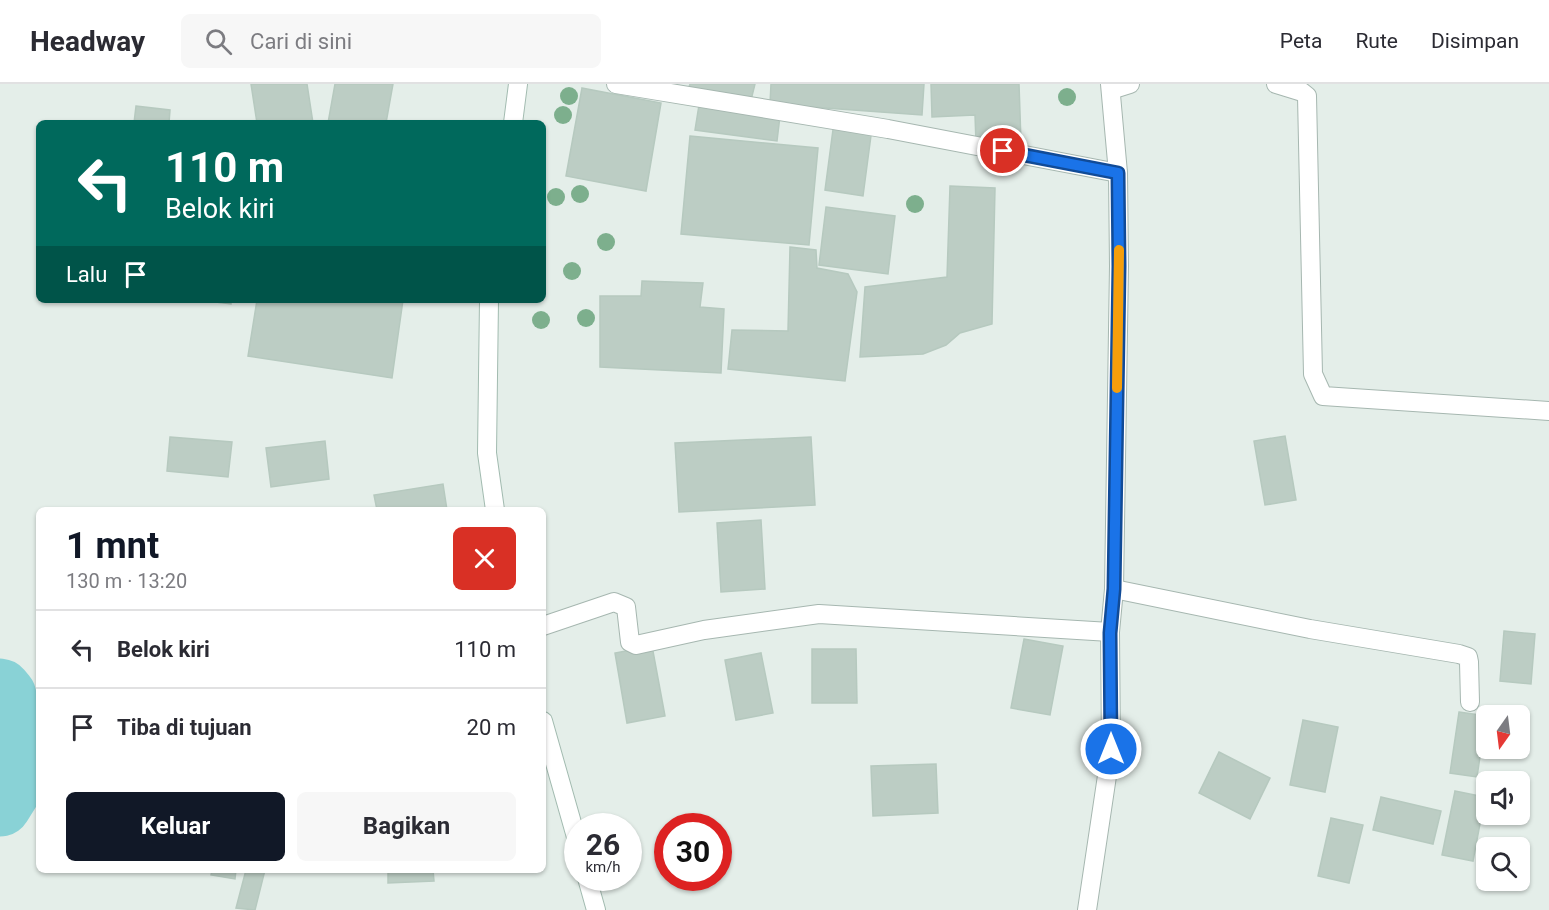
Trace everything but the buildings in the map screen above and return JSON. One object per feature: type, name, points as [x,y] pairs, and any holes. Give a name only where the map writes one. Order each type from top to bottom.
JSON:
[{"type":"street","points":[[513,120],[518,84]]},
{"type":"street","points":[[616,84],[876,127],[1118,173]]},
{"type":"street","points":[[1087,910],[1111,749],[1110,633],[1114,589],[1119,266],[1118,173],[1111,87],[1130,84]]},
{"type":"street","points":[[1276,84],[1302,92],[1307,96],[1313,374],[1323,396],[1549,411]]},
{"type":"street","points":[[489,303],[487,453],[495,507]]},
{"type":"street","points":[[1114,589],[1310,629],[1460,654],[1468,657],[1470,702]]},
{"type":"street","points":[[546,626],[614,602],[626,607],[630,642],[636,645],[704,630],[819,614],[1110,633]]},
{"type":"street","points":[[546,732],[569,813]]},
{"type":"street","points":[[591,891],[596,910]]},
{"type":"waterway","points":[[0,690],[5,696],[10,789],[0,805]]},
{"type":"slow traffic","points":[[1117,388],[1119,250]]},
{"type":"route","points":[[1003,151],[1118,173],[1119,266],[1114,589],[1110,633],[1111,749]]}]
